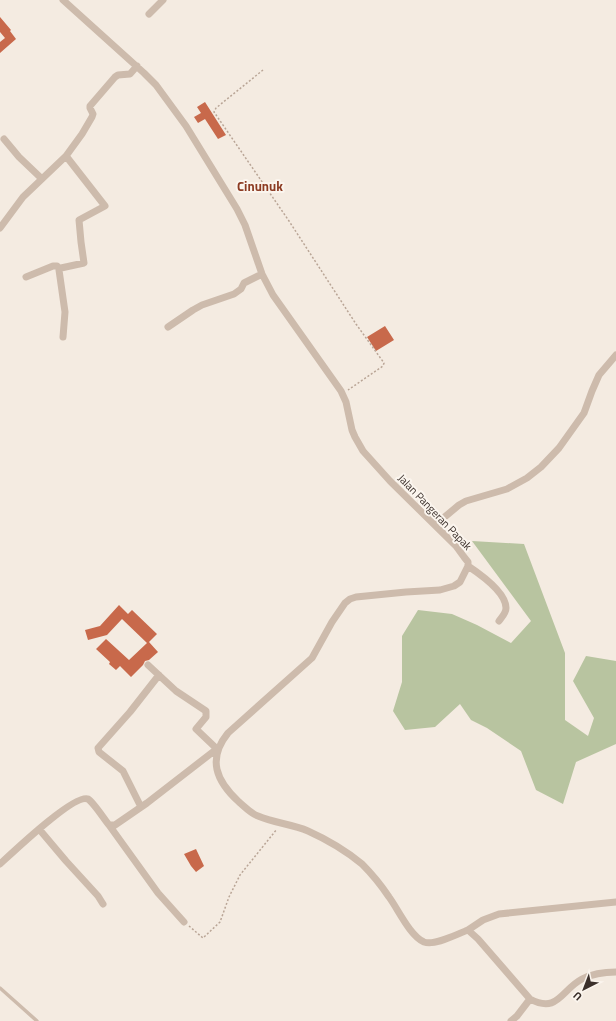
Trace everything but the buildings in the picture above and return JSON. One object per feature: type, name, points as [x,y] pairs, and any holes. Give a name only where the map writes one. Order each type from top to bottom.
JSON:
[{"type":"street","name":"Jalan Pangeran Papak","points":[[63,0],[137,66],[156,85],[204,155],[245,225],[262,274],[273,295],[343,394],[352,430],[363,451],[390,481],[456,546],[468,562],[468,566],[460,582],[454,586],[440,590],[363,596],[350,599],[345,603],[332,622],[312,658],[228,733],[222,740],[218,749]]},
{"type":"street","points":[[149,14],[163,0]]},
{"type":"street","points":[[0,228],[16,204],[41,178],[66,156],[92,117],[93,114],[90,106],[115,77],[118,75],[130,74],[137,66]]},
{"type":"street","points":[[4,139],[19,158],[41,178]]},
{"type":"street","points":[[26,277],[53,266],[57,266],[60,269],[84,263],[79,220],[82,217],[105,206],[66,156]]},
{"type":"street","points":[[60,269],[59,271],[65,312],[63,337]]},
{"type":"street","points":[[168,327],[202,305],[234,294],[241,289],[244,283],[262,274]]},
{"type":"street","points":[[435,525],[458,505],[466,501],[507,489],[527,478],[546,463],[559,448],[584,413],[599,375],[616,355]]},
{"type":"street","points":[[468,566],[483,576],[505,602],[506,609],[504,615],[498,621]]},
{"type":"street","points":[[148,665],[176,690],[206,711],[206,717],[196,729],[218,749]]},
{"type":"street","points":[[140,807],[123,771],[99,752],[98,748],[130,712],[158,675]]},
{"type":"street","points":[[109,825],[117,823],[140,807],[218,749]]},
{"type":"street","points":[[218,749],[216,759],[218,773],[225,788],[249,811],[256,815],[296,826],[342,848],[371,873],[388,895],[409,928],[424,942],[436,942],[468,930],[483,920],[498,914],[616,902]]},
{"type":"street","points":[[0,864],[63,810],[77,801],[83,799],[89,800],[158,893],[184,922]]},
{"type":"street","points":[[39,829],[98,896],[103,904]]},
{"type":"street","points":[[468,930],[478,939],[530,999],[537,1003],[547,1004],[556,1000],[583,978],[592,975],[616,972]]},
{"type":"street","points":[[511,1021],[517,1016],[530,999]]},
{"type":"lane","points":[[0,988],[37,1021]]},
{"type":"path","points":[[263,70],[216,108],[214,112],[384,363],[383,366],[343,394]]},
{"type":"path","points":[[184,922],[202,938],[216,927],[220,922],[229,897],[240,875],[282,823]]},
{"type":"green space","points":[[472,541],[524,544],[565,653],[565,720],[588,736],[594,718],[573,681],[586,656],[616,661],[616,744],[576,762],[563,804],[536,790],[521,751],[487,728],[471,720],[460,704],[435,727],[405,730],[393,711],[402,682],[402,636],[418,610],[452,614],[511,643],[531,621]]},
{"type":"district","name":"Cinunuk","points":[[260,186]]}]
